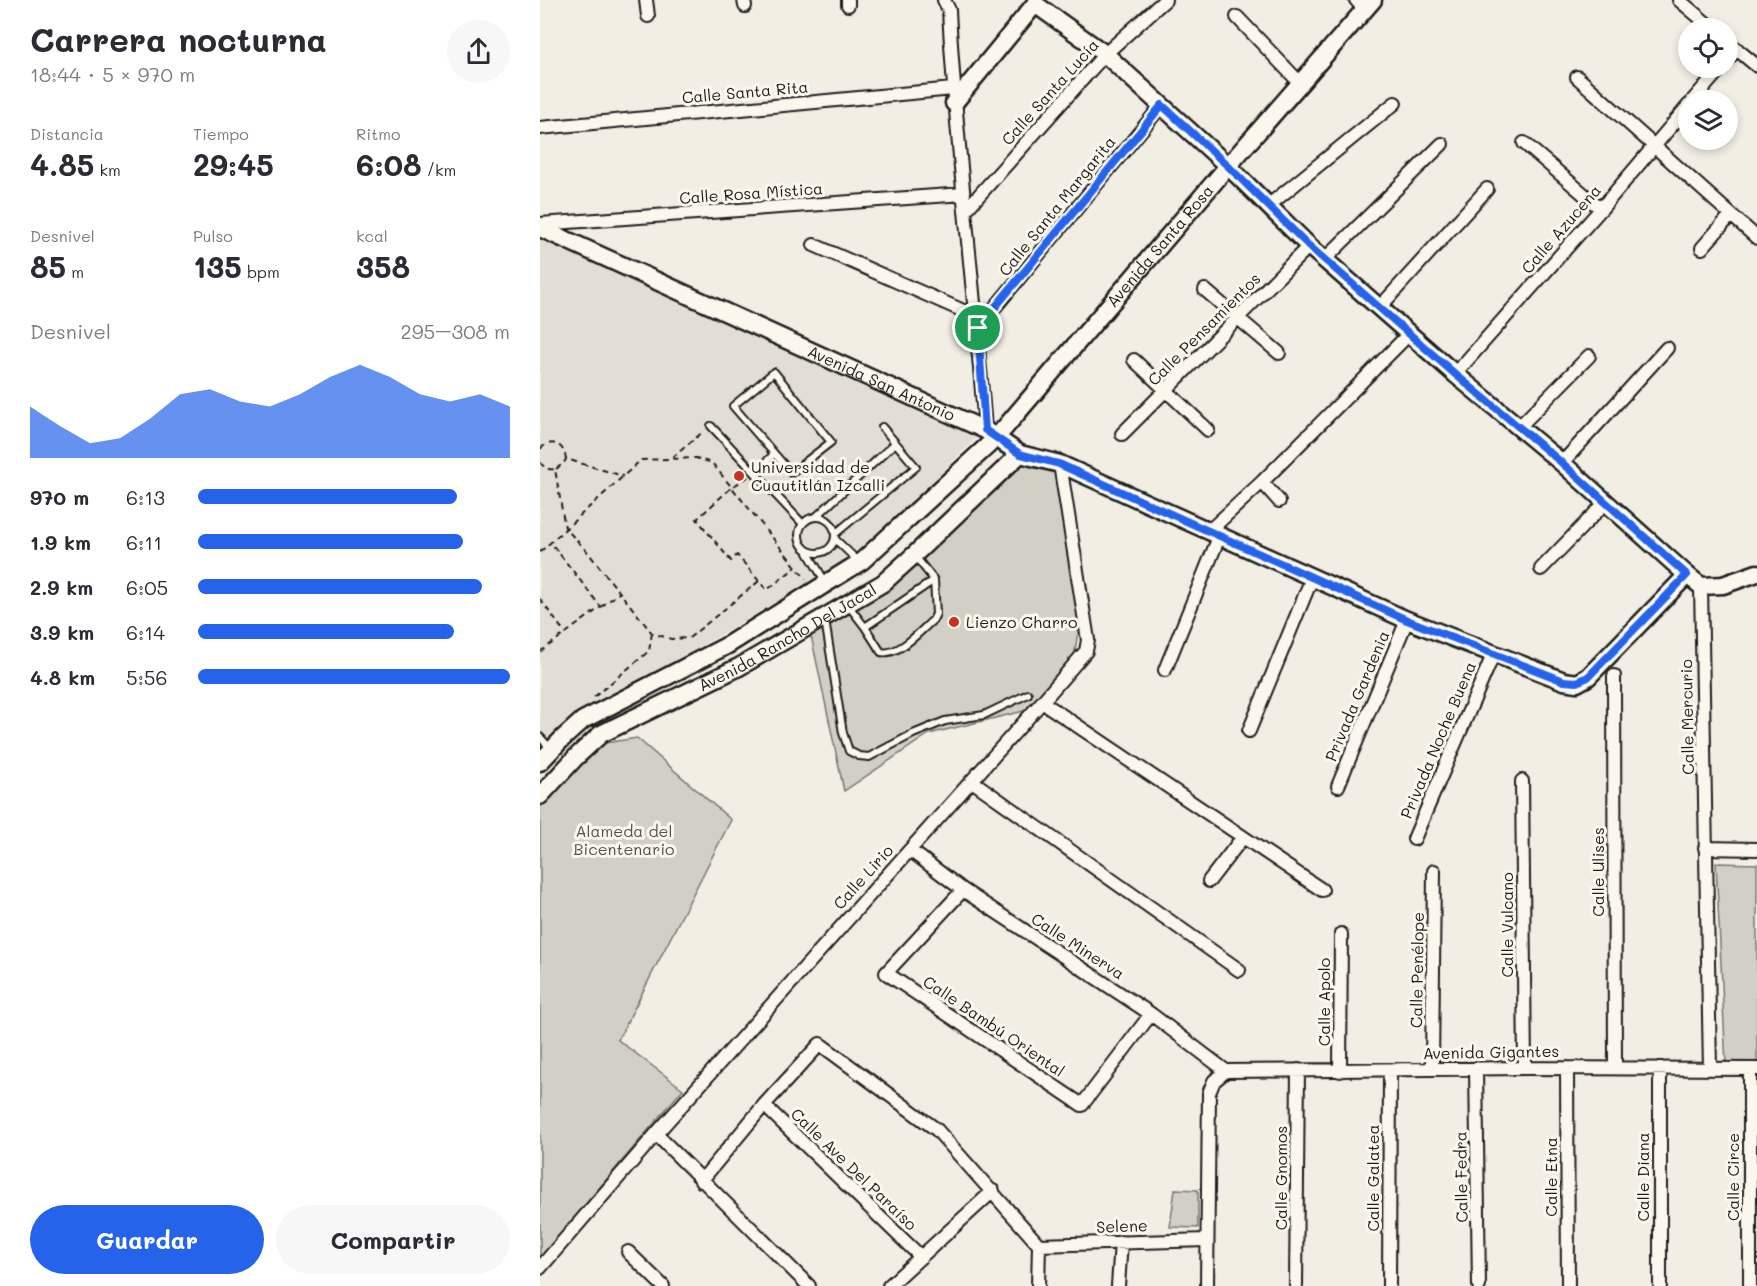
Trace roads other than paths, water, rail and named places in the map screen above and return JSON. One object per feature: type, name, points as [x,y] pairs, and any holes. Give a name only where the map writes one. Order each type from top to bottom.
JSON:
[{"type":"street","points":[[646,0],[648,16]]},
{"type":"street","points":[[944,0],[948,10],[953,96],[991,434]]},
{"type":"street","name":"Calle Santa Lucía","points":[[965,211],[1105,54],[1165,0]]},
{"type":"street","points":[[1683,1],[1701,18]]},
{"type":"street","points":[[953,96],[1037,2],[1105,54],[1228,166],[1309,246],[1455,374],[1562,463],[1687,575],[1701,586],[1723,585],[1757,573]]},
{"type":"street","name":"Avenida Santa Rosa","points":[[991,434],[1300,83],[1364,3]]},
{"type":"street","points":[[1238,17],[1300,83]]},
{"type":"street","points":[[1738,50],[1756,63]]},
{"type":"street","points":[[1577,77],[1757,238]]},
{"type":"street","points":[[1702,90],[1712,78]]},
{"type":"street","name":"Calle Santa Rita","points":[[540,128],[953,96]]},
{"type":"street","points":[[1268,206],[1395,103]]},
{"type":"street","name":"Calle Santa Margarita","points":[[977,322],[1162,105]]},
{"type":"street","name":"Calle Azucena","points":[[1455,374],[1678,118]]},
{"type":"street","points":[[1524,143],[1601,209]]},
{"type":"street","points":[[1325,260],[1442,144]]},
{"type":"street","points":[[1380,307],[1487,189]]},
{"type":"street","name":"Calle Rosa Mística","points":[[540,226],[964,194]]},
{"type":"street","points":[[1702,248],[1731,215]]},
{"type":"street","name":"Avenida San Antonio","points":[[540,226],[991,434],[1020,454],[1059,464],[1407,620],[1564,681],[1577,682],[1588,677],[1687,575]]},
{"type":"street","points":[[814,245],[977,322]]},
{"type":"street","name":"Calle Pensamientos","points":[[1122,434],[1309,246]]},
{"type":"street","points":[[1205,290],[1279,353]]},
{"type":"street","points":[[1165,670],[1214,534],[1262,482],[1410,333]]},
{"type":"street","points":[[1562,463],[1667,348]]},
{"type":"street","points":[[1519,427],[1589,356]]},
{"type":"street","points":[[1134,360],[1208,430]]},
{"type":"street","name":"Avenida Rancho Del Jacal","points":[[540,762],[546,743],[583,720],[726,646],[860,563],[991,434]]},
{"type":"street","name":"Avenida Rancho Del Jacal","points":[[540,796],[601,734],[739,667],[883,583],[1020,454]]},
{"type":"street","name":"Calle Lirio","points":[[540,1268],[656,1134],[1042,702],[1088,646],[1059,464]]},
{"type":"street","points":[[1262,482],[1279,501]]},
{"type":"street","points":[[1541,569],[1606,502]]},
{"type":"street","points":[[1249,731],[1312,578]]},
{"type":"street","name":"Calle Mercurio","points":[[1701,586],[1710,1069]]},
{"type":"street","name":"Privada Gardenia","points":[[1338,786],[1407,620]]},
{"type":"street","points":[[726,646],[739,667]]},
{"type":"street","name":"Privada Noche Buena","points":[[1414,839],[1493,655]]},
{"type":"street","name":"Calle Ulises","points":[[1614,676],[1616,1068]]},
{"type":"street","points":[[1042,702],[1322,890]]},
{"type":"street","points":[[972,780],[1239,970]]},
{"type":"street","name":"Calle Vulcano","points":[[1522,781],[1525,1068]]},
{"type":"street","points":[[1209,881],[1243,837]]},
{"type":"street","points":[[1705,848],[1757,849]]},
{"type":"street","name":"Calle Minerva","points":[[910,850],[963,890],[1151,1014],[1226,1071]]},
{"type":"street","name":"Calle Penélope","points":[[1432,1069],[1434,871]]},
{"type":"street","name":"Calle Bambú Oriental","points":[[963,890],[886,973],[1082,1105],[1151,1014]]},
{"type":"street","name":"Calle Apolo","points":[[1340,1071],[1341,934]]},
{"type":"street","points":[[701,1181],[764,1105],[820,1044],[937,1130],[993,1191],[1038,1245],[1038,1286]]},
{"type":"street","name":"Avenida Gigantes","points":[[1226,1071],[1476,1068],[1753,1069]]},
{"type":"street","name":"Calle Fedra","points":[[1476,1068],[1479,1286]]},
{"type":"street","name":"Calle Etna","points":[[1567,1068],[1568,1286]]},
{"type":"street","name":"Calle Diana","points":[[1660,1068],[1660,1286]]},
{"type":"street","name":"Calle Circe","points":[[1750,1286],[1753,1069]]},
{"type":"street","name":"Calle Gnomos","points":[[1296,1286],[1298,1070]]},
{"type":"street","name":"Calle Galatea","points":[[1389,1286],[1390,1070]]},
{"type":"street","points":[[1207,1286],[1209,1093],[1214,1081],[1226,1071]]},
{"type":"street","name":"Calle Ave Del Paraíso","points":[[764,1105],[921,1257]]},
{"type":"street","points":[[656,1134],[809,1286]]},
{"type":"street","points":[[889,1286],[993,1191]]},
{"type":"street","name":"Selene","points":[[1038,1245],[1207,1240]]},
{"type":"street","points":[[1118,1286],[1121,1242]]},
{"type":"street","points":[[628,1252],[663,1286]]},
{"type":"lane","points":[[774,372],[831,442],[791,474],[774,454],[733,406],[774,372]]},
{"type":"lane","points":[[711,426],[802,523]]},
{"type":"lane","points":[[808,553],[825,553],[836,537],[916,467],[882,427]]},
{"type":"lane","points":[[820,587],[808,553],[797,539],[802,523],[817,516],[895,443]]},
{"type":"lane","points":[[755,473],[774,454]]},
{"type":"lane","points":[[817,516],[833,524],[836,537],[860,563]]},
{"type":"lane","points":[[847,603],[881,652],[897,650],[933,620],[936,614],[934,580],[915,555]]},
{"type":"lane","points":[[865,627],[934,580]]},
{"type":"lane","points":[[824,617],[843,733],[849,750],[859,756],[869,757],[913,734],[945,721],[984,715],[1028,694]]},
{"type":"place","name":"Universidad de Cuautitlán Izcalli","points":[[739,476]]},
{"type":"place","name":"Lienzo Charro","points":[[954,622]]},
{"type":"park label","name":"Alameda del Bicentenario","points":[[624,840]]}]
